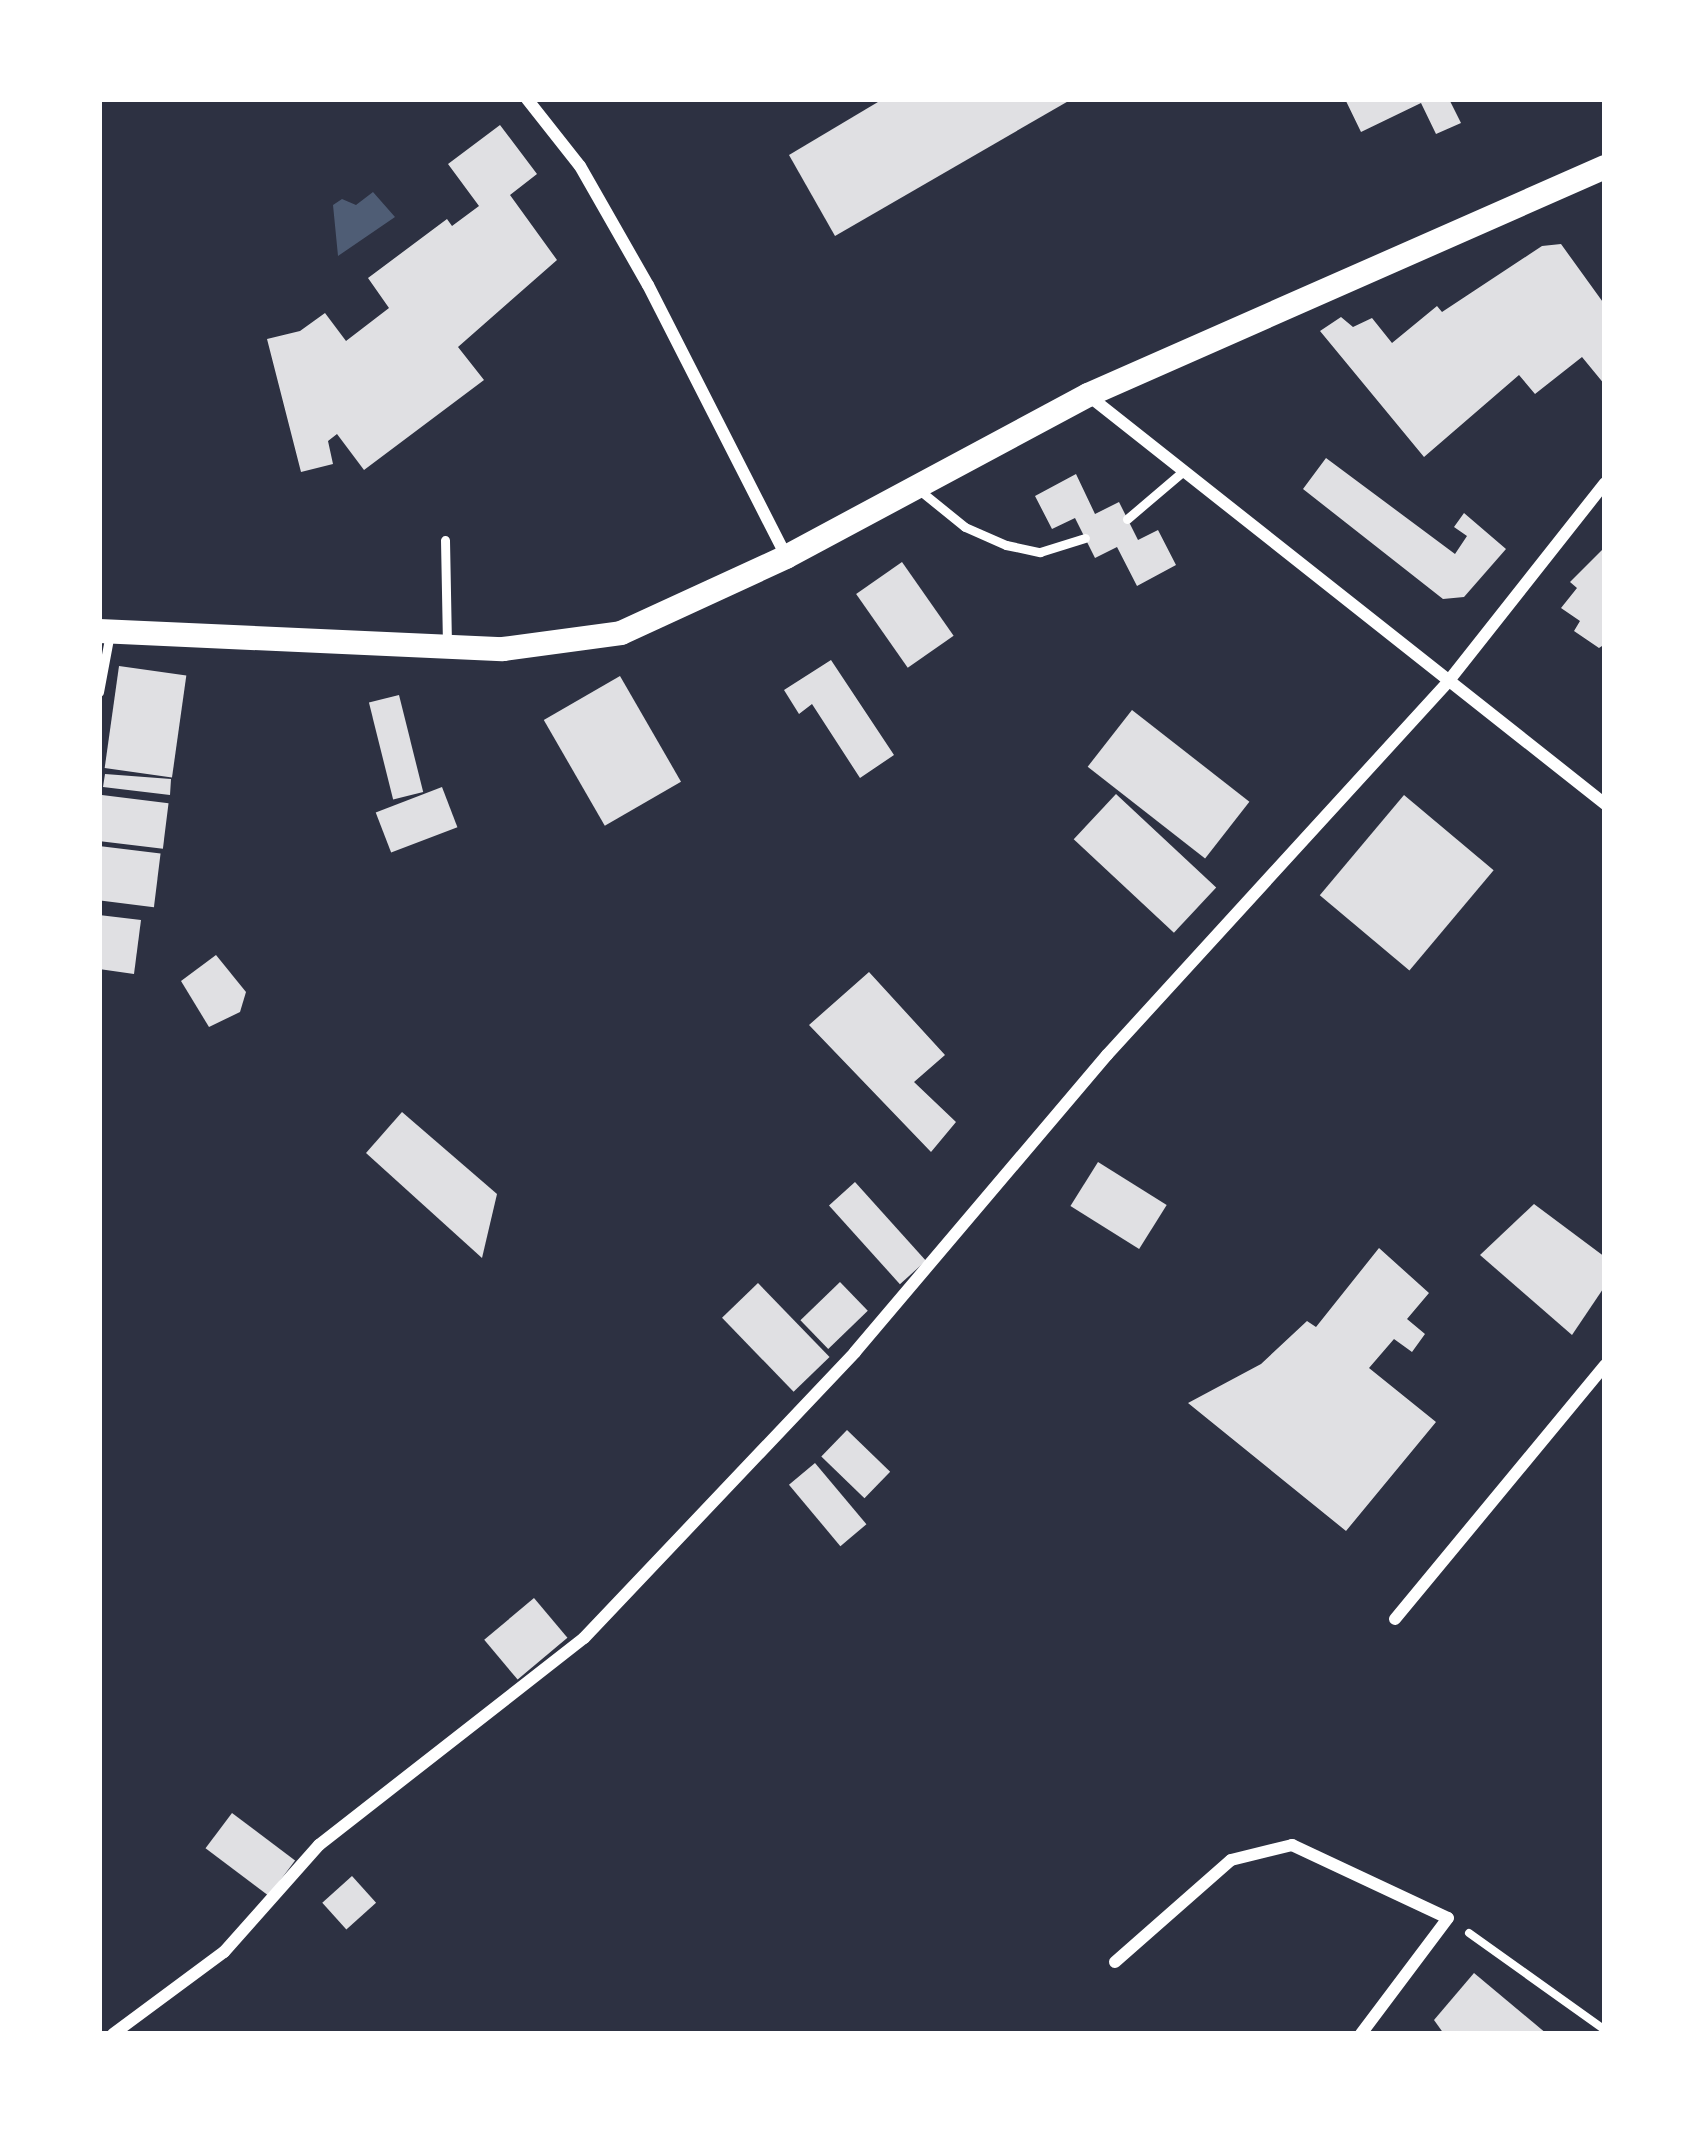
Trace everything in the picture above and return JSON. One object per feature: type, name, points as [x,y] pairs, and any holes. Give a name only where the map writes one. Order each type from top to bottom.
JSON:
[{"type":"main road","points":[[104,632],[447,648],[543,648],[621,633],[786,557],[1088,395],[1604,170]]},
{"type":"street","points":[[527,99],[580,166],[648,285],[786,557]]},
{"type":"street","points":[[1088,395],[1605,804]]},
{"type":"street","points":[[112,2034],[224,1952],[319,1845],[584,1638],[856,1352],[1107,1055],[1447,683],[1605,483]]},
{"type":"street","points":[[1395,1619],[1605,1365]]},
{"type":"street","points":[[1114,1962],[1231,1860],[1292,1845],[1448,1918],[1361,2034]]},
{"type":"lane","points":[[1127,518],[1181,473]]},
{"type":"lane","points":[[916,488],[965,527],[1006,545],[1040,553],[1084,538]]},
{"type":"lane","points":[[445,539],[447,648]]},
{"type":"lane","points":[[99,692],[104,632]]},
{"type":"path","points":[[1448,1918],[1605,2030]]},
{"type":"water","points":[[373,192],[395,217],[338,256],[333,205],[342,199],[356,205]]},
{"type":"building","points":[[883,99],[1072,99],[835,236],[789,155]]},
{"type":"building","points":[[1345,99],[1449,99],[1461,123],[1436,134],[1421,103],[1361,132]]},
{"type":"building","points":[[500,125],[537,174],[510,195],[557,260],[458,347],[484,380],[364,470],[337,434],[328,441],[333,464],[301,472],[267,339],[300,331],[325,313],[346,341],[389,308],[368,278],[447,219],[452,226],[479,206],[448,164]]},
{"type":"building","points":[[1561,244],[1605,305],[1605,385],[1582,357],[1535,394],[1519,375],[1424,457],[1320,331],[1341,317],[1353,327],[1372,318],[1392,343],[1437,306],[1442,312],[1542,246]]},
{"type":"building","points":[[1326,458],[1455,554],[1467,536],[1454,527],[1464,513],[1506,549],[1464,597],[1443,599],[1303,489]]},
{"type":"building","points":[[1076,474],[1095,514],[1119,502],[1138,540],[1158,530],[1176,565],[1137,586],[1117,547],[1095,558],[1075,518],[1052,529],[1035,496]]},
{"type":"building","points":[[1605,547],[1605,644],[1599,648],[1574,631],[1580,621],[1561,608],[1577,588],[1570,582]]},
{"type":"building","points":[[902,562],[954,636],[908,668],[856,594]]},
{"type":"building","points":[[831,660],[894,755],[860,778],[812,704],[799,714],[784,690]]},
{"type":"building","points":[[119,666],[186,675],[172,777],[105,768]]},
{"type":"building","points":[[620,676],[681,782],[605,826],[544,720]]},
{"type":"building","points":[[399,695],[423,792],[393,800],[369,702]]},
{"type":"building","points":[[1132,710],[1249,802],[1205,858],[1088,767]]},
{"type":"building","points":[[105,774],[171,779],[170,795],[103,787]]},
{"type":"building","points":[[442,787],[457,827],[391,853],[376,812]]},
{"type":"building","points":[[1116,794],[1216,887],[1174,933],[1074,839]]},
{"type":"building","points":[[102,795],[169,803],[163,849],[99,841]]},
{"type":"building","points":[[1404,795],[1494,870],[1409,971],[1320,895]]},
{"type":"building","points":[[99,846],[161,854],[154,907],[99,900]]},
{"type":"building","points":[[99,915],[141,920],[134,974],[99,969]]},
{"type":"building","points":[[216,955],[246,992],[240,1012],[209,1027],[181,981]]},
{"type":"building","points":[[869,972],[945,1055],[914,1082],[956,1122],[931,1152],[809,1025]]},
{"type":"building","points":[[402,1112],[497,1194],[482,1258],[366,1153]]},
{"type":"building","points":[[1098,1162],[1167,1205],[1139,1249],[1070,1206]]},
{"type":"building","points":[[855,1182],[926,1261],[900,1284],[829,1205]]},
{"type":"building","points":[[1534,1204],[1605,1257],[1605,1286],[1572,1335],[1480,1255]]},
{"type":"building","points":[[1379,1248],[1429,1293],[1407,1319],[1425,1334],[1412,1352],[1394,1339],[1369,1368],[1436,1422],[1346,1531],[1188,1403],[1261,1364],[1307,1321],[1316,1327]]},
{"type":"building","points":[[840,1282],[868,1311],[828,1349],[800,1320]]},
{"type":"building","points":[[758,1283],[830,1357],[794,1392],[722,1318]]},
{"type":"building","points":[[847,1430],[890,1472],[864,1498],[821,1457]]},
{"type":"building","points":[[815,1463],[866,1524],[840,1546],[789,1485]]},
{"type":"building","points":[[534,1598],[567,1638],[518,1680],[484,1640]]},
{"type":"building","points":[[232,1813],[295,1861],[269,1896],[206,1848]]},
{"type":"building","points":[[352,1876],[376,1903],[346,1930],[322,1903]]},
{"type":"building","points":[[1474,1973],[1547,2034],[1444,2034],[1434,2020]]}]
